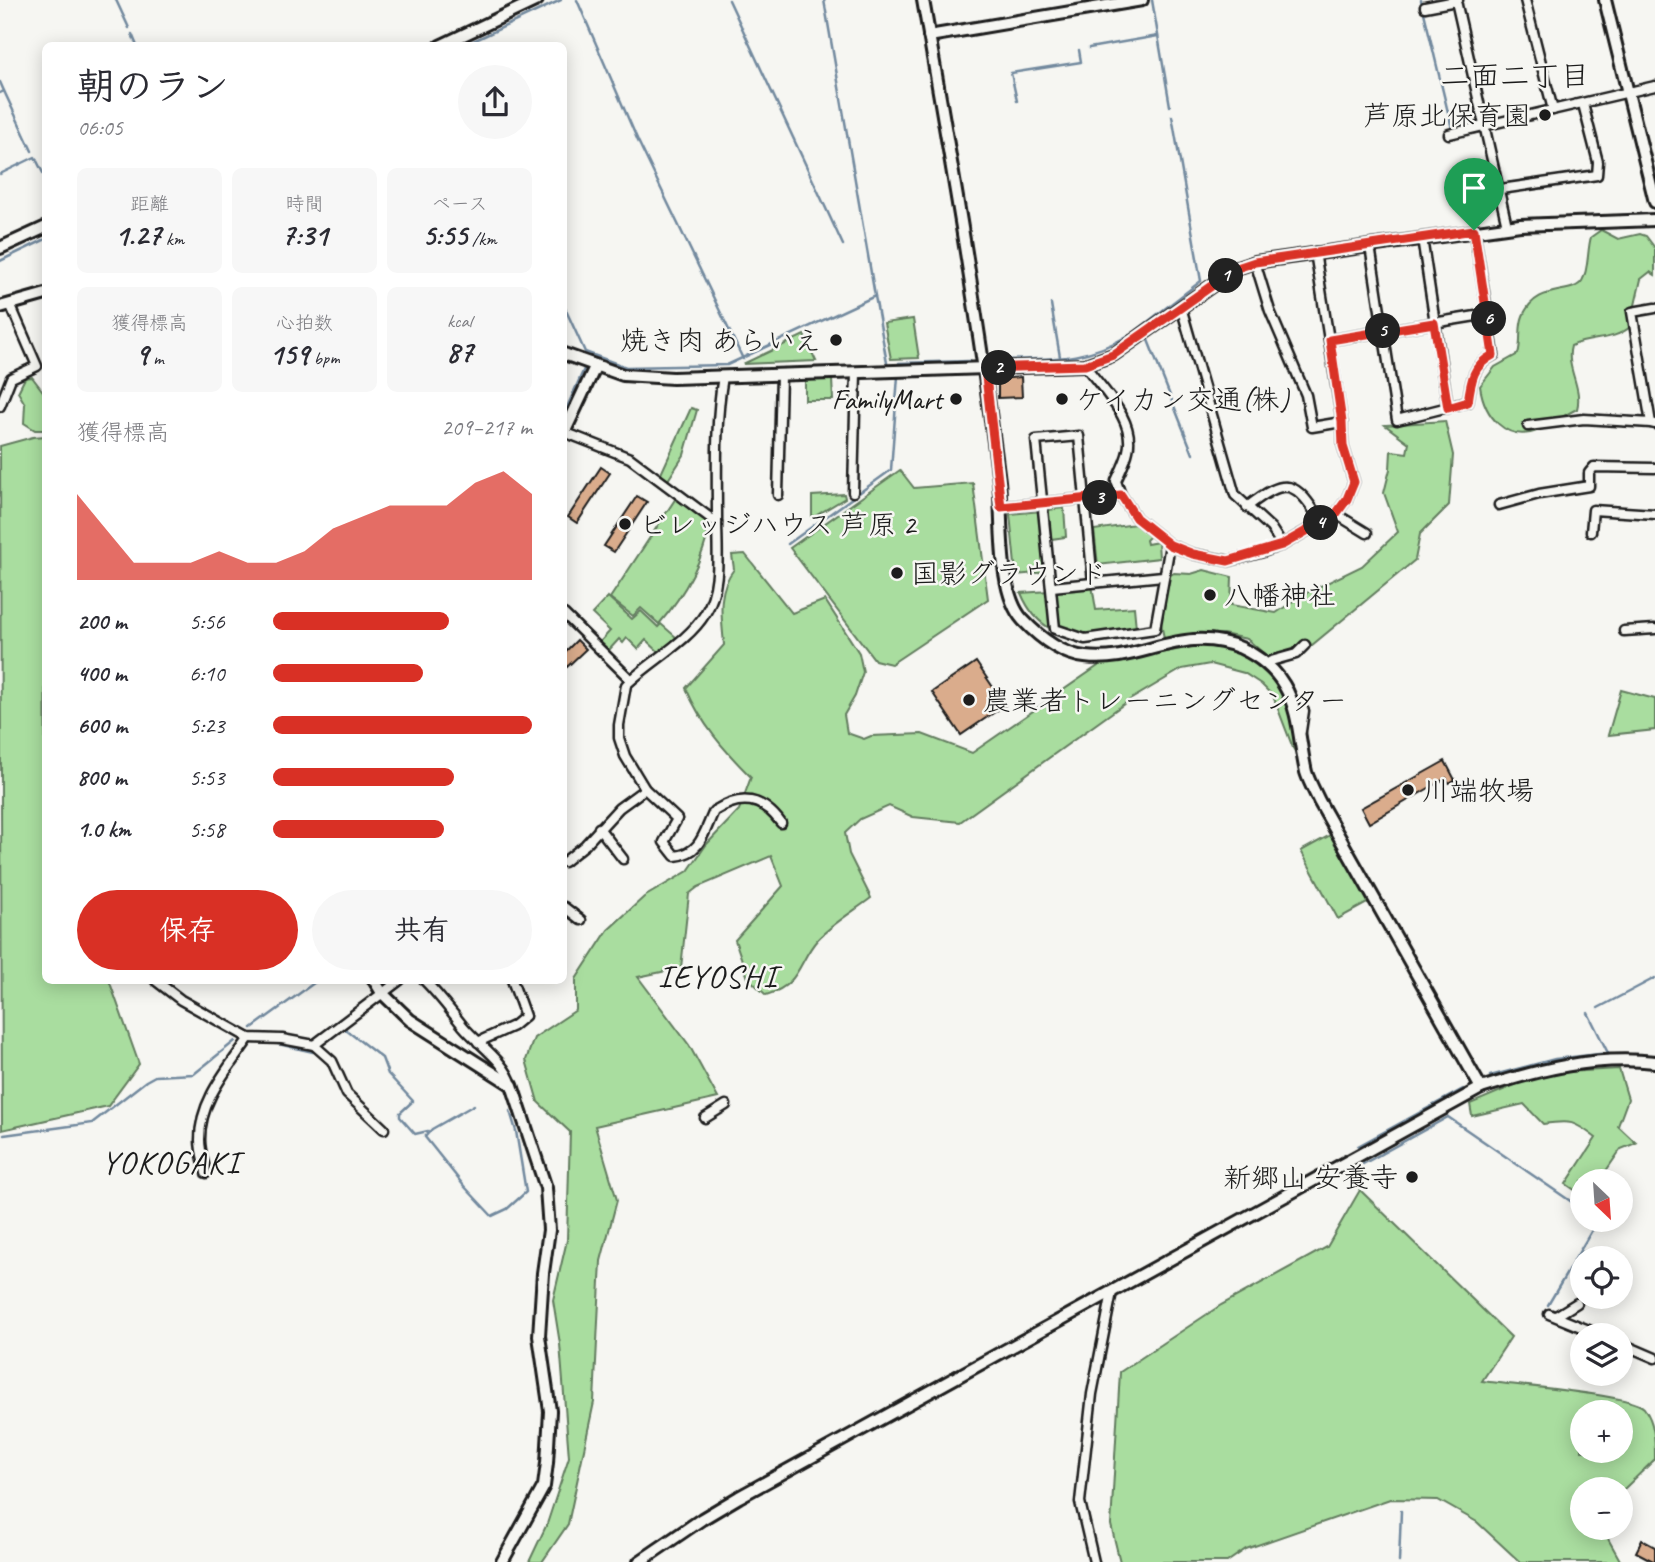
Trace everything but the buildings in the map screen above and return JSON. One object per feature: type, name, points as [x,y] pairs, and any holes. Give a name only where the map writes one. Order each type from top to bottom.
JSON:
[{"type":"street","points":[[448,42],[537,0]]},
{"type":"street","points":[[923,0],[985,368],[1008,591],[1020,617],[1057,648],[1086,657],[1117,655],[1196,639],[1226,641],[1252,653],[1274,671],[1285,686],[1301,732],[1307,773],[1319,801],[1481,1088]]},
{"type":"street","points":[[929,36],[1142,0]]},
{"type":"street","points":[[1425,7],[1457,0],[1501,189],[1507,226]]},
{"type":"street","points":[[1525,0],[1553,110]]},
{"type":"street","points":[[1605,0],[1655,202]]},
{"type":"street","points":[[1449,134],[1655,86]]},
{"type":"street","points":[[1501,189],[1597,175],[1598,162],[1583,104]]},
{"type":"street","points":[[567,356],[623,375],[649,377],[1085,365],[1113,355],[1237,268],[1255,262],[1507,226],[1655,220]]},
{"type":"street","points":[[0,248],[42,230]]},
{"type":"street","points":[[1370,246],[1397,419],[1468,402],[1475,369],[1480,361],[1493,355],[1474,230]]},
{"type":"street","points":[[1422,238],[1448,408]]},
{"type":"street","points":[[1085,365],[1124,419],[1129,435],[1128,450],[1116,481],[1121,495],[1136,518],[1170,545],[1193,554],[1228,561],[1282,545],[1336,514],[1347,499],[1354,482],[1343,446],[1342,422],[1315,252]]},
{"type":"street","points":[[1255,262],[1270,311],[1306,395],[1312,427],[1342,422]]},
{"type":"street","points":[[0,406],[11,378],[37,366],[5,306],[42,295]]},
{"type":"street","points":[[1181,307],[1236,495],[1272,528],[1282,545]]},
{"type":"street","points":[[1528,426],[1584,419],[1653,423],[1632,312],[1655,308]]},
{"type":"street","points":[[1330,340],[1488,314]]},
{"type":"street","points":[[567,427],[595,367]]},
{"type":"street","points":[[853,492],[856,372]]},
{"type":"street","points":[[778,495],[780,375]]},
{"type":"street","points":[[723,376],[719,404],[714,596],[705,615],[625,685],[619,738],[625,756],[645,789],[677,819],[664,842],[675,856],[688,855],[695,849],[704,836],[714,811],[738,801],[756,801],[764,805],[771,809],[781,823]]},
{"type":"street","points":[[567,434],[630,458],[717,523]]},
{"type":"street","points":[[1093,582],[1079,436],[1036,440],[1055,629],[1085,639],[1155,629],[1170,545]]},
{"type":"street","points":[[1499,505],[1539,494],[1589,486],[1589,473],[1594,467],[1655,468]]},
{"type":"street","points":[[1247,507],[1276,487],[1286,485],[1296,490],[1309,503],[1322,523]]},
{"type":"street","points":[[1001,507],[1121,495]]},
{"type":"street","points":[[1591,531],[1593,510],[1655,514]]},
{"type":"street","points":[[1336,514],[1367,533]]},
{"type":"street","points":[[1052,587],[1163,576]]},
{"type":"street","points":[[567,617],[631,680]]},
{"type":"street","points":[[1624,631],[1655,629]]},
{"type":"street","points":[[1272,661],[1297,654],[1305,645]]},
{"type":"street","points":[[1301,732],[1304,711]]},
{"type":"street","points":[[567,859],[645,789]]},
{"type":"street","points":[[599,828],[623,859]]},
{"type":"street","points":[[567,909],[581,920]]},
{"type":"street","points":[[160,984],[181,1000],[249,1038],[282,1039],[314,1045],[332,1061],[347,1094],[384,1129]]},
{"type":"street","points":[[376,984],[410,1020],[512,1085]]},
{"type":"street","points":[[314,1045],[394,984]]},
{"type":"street","points":[[427,984],[508,1073],[534,1147],[546,1188],[549,1211],[539,1336],[550,1425],[544,1486],[502,1562]]},
{"type":"street","points":[[478,1042],[513,1026],[525,1016],[513,984]]},
{"type":"street","points":[[206,1173],[200,1141],[203,1112],[216,1086],[249,1038]]},
{"type":"street","points":[[639,1562],[739,1497],[1481,1088],[1541,1069],[1620,1058],[1655,1062]]},
{"type":"street","points":[[705,1118],[726,1105]]},
{"type":"street","points":[[1094,1562],[1080,1502],[1092,1394],[1112,1292]]},
{"type":"street","points":[[1570,1306],[1552,1315],[1572,1323]]},
{"type":"street","points":[[1633,1348],[1655,1357]]},
{"type":"green space","points":[[1601,230],[1618,239],[1640,234],[1646,236],[1655,248],[1655,275],[1650,272],[1641,279],[1630,327],[1616,335],[1571,346],[1570,362],[1578,393],[1577,409],[1539,430],[1516,433],[1507,430],[1486,407],[1480,386],[1495,367],[1518,354],[1523,316],[1529,306],[1545,294],[1570,288],[1582,281],[1591,237]]},
{"type":"green space","points":[[913,319],[919,358],[891,359],[884,323]]},
{"type":"green space","points":[[804,335],[816,361],[743,364]]},
{"type":"green space","points":[[32,377],[42,390],[42,430],[35,430],[24,423],[25,404],[18,392],[25,378]]},
{"type":"green space","points":[[832,379],[833,400],[805,400],[805,380]]},
{"type":"green space","points":[[691,408],[697,410],[684,455],[668,480],[660,476]]},
{"type":"green space","points":[[1445,421],[1453,455],[1449,505],[1420,534],[1415,560],[1300,655],[1269,658],[1247,639],[1223,634],[1164,638],[1160,619],[1167,577],[1174,573],[1191,574],[1204,570],[1232,577],[1231,605],[1276,613],[1304,594],[1362,566],[1398,532],[1384,493],[1391,451],[1407,453],[1409,443],[1385,425]]},
{"type":"green space","points":[[42,436],[42,984],[110,984],[139,1064],[108,1106],[2,1130],[0,446]]},
{"type":"green space","name":"国影グラウンド","points":[[900,470],[914,488],[973,483],[988,599],[891,664],[875,660],[790,548]]},
{"type":"green space","points":[[844,494],[845,498],[812,518],[812,496]]},
{"type":"green space","points":[[676,498],[710,524],[691,577],[659,624],[641,608],[633,616],[610,598]]},
{"type":"green space","points":[[1064,508],[1066,537],[1051,539],[1048,510]]},
{"type":"green space","points":[[1041,511],[1047,572],[1016,575],[1010,514]]},
{"type":"green space","points":[[1135,524],[1150,536],[1146,540],[1147,544],[1158,542],[1159,558],[1098,565],[1094,530]]},
{"type":"green space","points":[[745,554],[792,613],[825,600],[859,653],[863,672],[855,696],[844,715],[847,733],[864,739],[871,736],[922,734],[972,753],[1101,664],[1203,645],[1231,649],[1247,657],[1270,677],[1284,696],[1292,715],[1299,754],[1297,755],[1293,748],[1273,696],[1261,684],[1244,673],[1210,664],[1182,669],[1128,701],[960,822],[913,817],[889,806],[860,819],[845,833],[849,854],[871,898],[818,939],[793,979],[777,991],[766,995],[748,978],[735,940],[783,886],[771,856],[698,887],[689,894],[681,968],[638,977],[689,1045],[718,1098],[595,1126],[617,1200],[601,1261],[594,1402],[568,1524],[542,1562],[529,1562],[547,1524],[569,1457],[560,1344],[553,1300],[567,1240],[570,1132],[538,1102],[526,1060],[534,1038],[576,1010],[576,979],[608,930],[644,897],[688,871],[706,845],[739,810],[751,777],[714,736],[686,688],[724,645],[722,596],[734,569],[732,555]]},
{"type":"green space","points":[[1092,585],[1096,610],[1134,607],[1136,628],[1086,635],[1060,628],[1055,589]]},
{"type":"green space","points":[[1049,591],[1053,630],[1034,615],[1021,593]]},
{"type":"green space","points":[[608,597],[632,619],[641,611],[658,627],[661,624],[676,637],[661,654],[646,640],[638,649],[627,638],[623,643],[619,639],[609,650],[600,642],[610,631],[592,614]]},
{"type":"green space","points":[[1621,690],[1655,699],[1655,730],[1608,735]]},
{"type":"green space","points":[[1332,834],[1369,902],[1338,919],[1301,851]]},
{"type":"green space","points":[[1619,1069],[1628,1099],[1618,1126],[1636,1143],[1621,1149],[1607,1169],[1576,1169],[1596,1138],[1572,1123],[1543,1124],[1524,1104],[1472,1116],[1470,1104],[1522,1082],[1566,1072]]},
{"type":"green space","points":[[1360,1190],[1511,1337],[1482,1381],[1623,1400],[1570,1400],[1570,1463],[1633,1463],[1633,1403],[1644,1408],[1652,1426],[1655,1459],[1633,1480],[1633,1477],[1570,1477],[1570,1540],[1609,1540],[1621,1562],[1520,1562],[1477,1522],[1438,1500],[1390,1499],[1246,1549],[1227,1562],[1120,1562],[1111,1525],[1120,1372],[1221,1305],[1327,1247]]},
{"type":"waterway","points":[[116,0],[129,28]]},
{"type":"waterway","points":[[472,42],[561,0]]},
{"type":"waterway","points":[[577,0],[638,141],[743,359]]},
{"type":"waterway","points":[[729,0],[843,245]]},
{"type":"waterway","points":[[824,0],[875,296]]},
{"type":"waterway","points":[[1152,0],[1170,106]]},
{"type":"waterway","points":[[1421,0],[1452,129]]},
{"type":"waterway","points":[[132,34],[135,42]]},
{"type":"waterway","points":[[1089,48],[1158,36]]},
{"type":"waterway","points":[[1017,101],[1011,73],[1081,62],[1079,50]]},
{"type":"waterway","points":[[0,82],[4,91]]},
{"type":"waterway","points":[[0,93],[4,91],[32,151]]},
{"type":"waterway","points":[[1137,330],[1201,281],[1172,116]]},
{"type":"waterway","points":[[0,174],[35,157],[42,171]]},
{"type":"waterway","points":[[0,261],[42,241]]},
{"type":"waterway","points":[[567,313],[585,352],[626,367],[727,365],[875,296],[887,363]]},
{"type":"waterway","points":[[1051,304],[1060,357]]},
{"type":"waterway","points":[[996,360],[1080,355],[1129,335]]},
{"type":"waterway","points":[[1148,340],[1193,454]]},
{"type":"waterway","points":[[899,363],[970,361]]},
{"type":"waterway","points":[[567,407],[584,369]]},
{"type":"waterway","points":[[788,544],[891,470],[898,376]]},
{"type":"waterway","points":[[587,837],[608,814]]},
{"type":"waterway","points":[[1598,1008],[1655,978]]},
{"type":"waterway","points":[[252,1028],[312,984]]},
{"type":"waterway","points":[[391,993],[403,984]]},
{"type":"waterway","points":[[375,1004],[345,1027],[346,1030],[382,1058],[388,1074],[413,1101],[400,1113],[400,1117],[415,1134],[428,1131]]},
{"type":"waterway","points":[[1490,1076],[1555,1059],[1608,1053],[1588,1013]]},
{"type":"waterway","points":[[319,1046],[339,1032]]},
{"type":"waterway","points":[[4,1135],[92,1123],[146,1081],[155,1076],[194,1074],[235,1041]]},
{"type":"waterway","points":[[249,1042],[267,1042]]},
{"type":"waterway","points":[[274,1043],[313,1052]]},
{"type":"waterway","points":[[1358,1146],[1463,1089]]},
{"type":"waterway","points":[[474,1105],[432,1129],[425,1137],[492,1216],[507,1209],[526,1192],[510,1111]]},
{"type":"waterway","points":[[1363,1164],[1448,1117],[1570,1201]]},
{"type":"waterway","points":[[1548,1305],[1591,1232]]},
{"type":"waterway","points":[[1399,1562],[1401,1511]]},
{"type":"place","name":"芦原北保育園","points":[[1545,115]]},
{"type":"place","name":"焼き肉 あらいえ","points":[[836,340]]},
{"type":"place","name":"FamilyMart","points":[[956,399]]},
{"type":"place","name":"ケイカン交通(株)","points":[[1062,399]]},
{"type":"place","name":"ビレッジハウス 芦原 2","points":[[625,524]]},
{"type":"place","name":"国影グラウンド","points":[[897,573]]},
{"type":"place","name":"八幡神社","points":[[1210,595]]},
{"type":"place","name":"農業者トレーニングセンター","points":[[969,700]]},
{"type":"place","name":"川端牧場","points":[[1408,790]]},
{"type":"place","name":"新郷山 安養寺","points":[[1412,1177]]},
{"type":"district","name":"二面二丁目","points":[[1515,76]]},
{"type":"district","name":"IEYOSHI","points":[[718,976]]},
{"type":"district","name":"YOKOGAKI","points":[[171,1162]]},
{"type":"route","points":[[1474,230],[1493,355],[1480,361],[1475,369],[1468,402],[1448,408],[1434,323],[1330,340],[1343,446],[1354,482],[1347,499],[1336,514],[1307,532],[1263,552],[1228,561],[1193,554],[1170,545],[1136,518],[1121,495],[1001,507],[985,368],[1085,365],[1113,355],[1237,268],[1255,262],[1474,230]]}]
